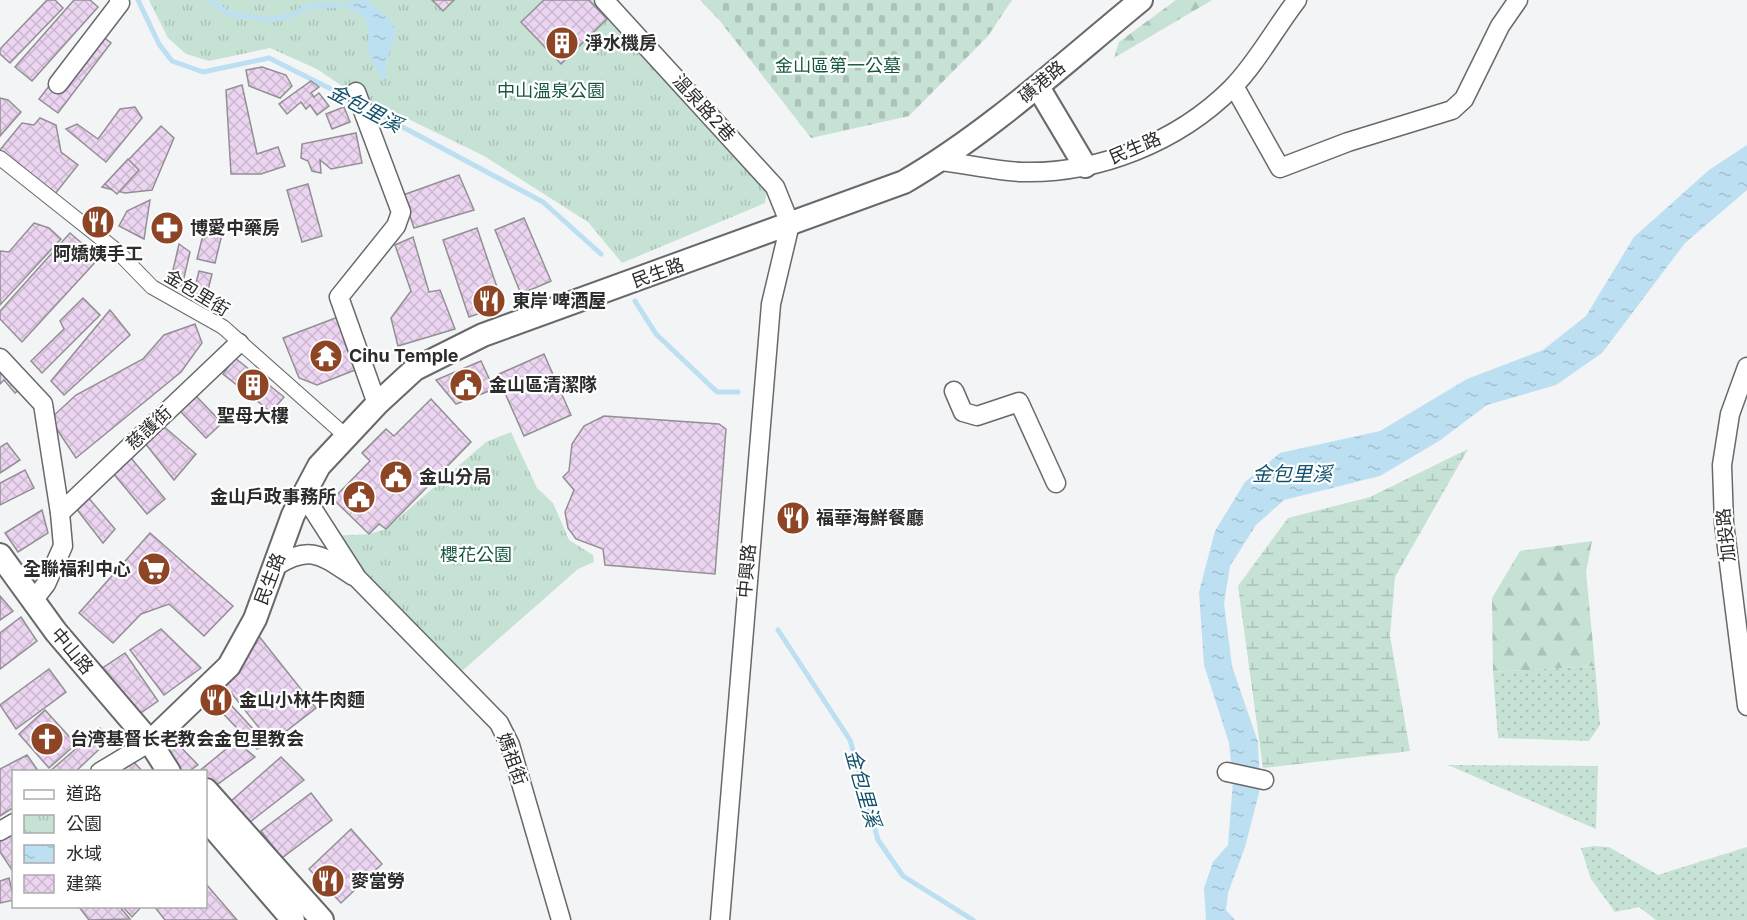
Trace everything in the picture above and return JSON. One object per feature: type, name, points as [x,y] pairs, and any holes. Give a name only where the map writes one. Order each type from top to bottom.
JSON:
[{"type":"street","points":[[58,84],[120,3],[119,0]]},
{"type":"street","name":"溫泉路2巷","points":[[604,0],[775,187],[790,224]]},
{"type":"street","name":"磺港路","points":[[941,161],[1038,87],[1141,0]]},
{"type":"street","name":"民生路","points":[[150,742],[229,666],[255,619],[303,494],[319,466],[377,404],[415,369],[483,335],[903,182],[941,161],[1022,172],[1085,166],[1123,157],[1202,116],[1234,86],[1297,0]]},
{"type":"street","points":[[1234,86],[1280,168],[1347,142],[1452,110],[1464,99],[1500,26],[1518,0]]},
{"type":"street","points":[[1038,87],[1085,166]]},
{"type":"street","points":[[356,92],[402,212],[396,225],[339,297],[377,404]]},
{"type":"street","name":"金包里街","points":[[0,158],[117,251],[152,287],[223,327],[347,437]]},
{"type":"street","name":"中興路","points":[[720,920],[771,304],[790,224]]},
{"type":"street","name":"慈護街","points":[[60,513],[239,343]]},
{"type":"street","points":[[0,358],[43,404],[60,513],[63,546],[46,584],[32,602]]},
{"type":"street","name":"加投路","points":[[1747,367],[1730,414],[1722,465],[1724,523],[1747,706]]},
{"type":"street","points":[[954,391],[963,412],[977,416],[1019,402],[1056,483]]},
{"type":"street","name":"媽祖街","points":[[303,494],[357,578],[499,723],[510,745],[561,920]]},
{"type":"street","name":"媽祖街","points":[[276,566],[292,556],[317,553],[357,578]]},
{"type":"street","name":"中山路","points":[[0,555],[32,602],[150,742],[168,770]]},
{"type":"street","points":[[102,770],[150,742]]},
{"type":"street","name":"中山路","points":[[150,742],[186,770]]},
{"type":"street","points":[[1227,772],[1264,780]]},
{"type":"street","points":[[207,791],[322,920]]},
{"type":"street","points":[[207,820],[293,920]]},
{"type":"green space","name":"中山溫泉公園","points":[[149,0],[592,0],[767,191],[765,203],[622,263],[588,222],[484,156],[345,88],[317,69],[270,48],[209,61],[186,54],[168,38]]},
{"type":"green space","name":"金山區第一公墓","points":[[700,0],[1012,0],[988,36],[909,116],[811,138],[720,21]]},
{"type":"green space","points":[[1176,0],[1212,0],[1114,58],[1119,42]]},
{"type":"green space","name":"櫻花公園","points":[[511,432],[537,488],[553,503],[569,540],[593,555],[594,562],[578,569],[461,672],[349,559],[334,536],[369,534],[386,529],[486,442]]},
{"type":"green space","points":[[1468,449],[1395,577],[1390,636],[1410,751],[1263,768],[1238,586],[1288,518],[1370,497]]},
{"type":"green space","points":[[1592,541],[1586,572],[1595,666],[1493,672],[1492,598],[1520,551]]},
{"type":"green space","points":[[1595,666],[1600,725],[1589,741],[1498,738],[1493,672]]},
{"type":"green space","points":[[1448,765],[1598,766],[1596,829]]},
{"type":"green space","points":[[1609,847],[1658,875],[1747,847],[1747,920],[1656,920],[1639,907],[1615,912],[1591,879],[1581,848]]},
{"type":"water","points":[[358,0],[371,3],[389,19],[395,30],[394,42],[386,63],[386,82],[381,79],[368,51],[369,30],[365,19],[357,12],[338,5]]},
{"type":"water","name":"金包里溪","points":[[1747,145],[1747,190],[1685,243],[1602,353],[1556,385],[1487,405],[1439,441],[1380,476],[1284,500],[1256,525],[1230,566],[1224,603],[1232,666],[1258,742],[1260,789],[1245,847],[1228,893],[1226,910],[1235,920],[1206,920],[1204,888],[1213,862],[1228,845],[1233,781],[1229,743],[1204,665],[1199,592],[1215,531],[1245,482],[1280,453],[1380,431],[1467,379],[1543,350],[1586,316],[1634,237],[1709,170]]},
{"type":"building","points":[[47,0],[55,0],[63,8],[10,63],[0,54],[0,49]]},
{"type":"building","points":[[74,0],[90,0],[98,7],[32,81],[15,67]]},
{"type":"building","points":[[432,0],[454,0],[443,11]]},
{"type":"building","name":"淨水機房","points":[[544,0],[589,0],[607,19],[561,64],[521,22]]},
{"type":"building","points":[[93,29],[111,43],[58,113],[39,99]]},
{"type":"building","points":[[262,67],[286,75],[292,86],[280,98],[249,86],[246,70]]},
{"type":"building","points":[[311,81],[319,87],[311,93],[314,97],[319,93],[329,106],[317,115],[310,105],[306,109],[301,102],[287,114],[279,104]]},
{"type":"building","points":[[242,85],[257,154],[278,147],[285,166],[261,174],[231,174],[226,90]]},
{"type":"building","points":[[0,98],[8,100],[21,112],[0,136]]},
{"type":"building","points":[[135,107],[142,118],[106,162],[66,129],[77,124],[98,139],[120,109]]},
{"type":"building","points":[[344,107],[350,122],[332,129],[326,114]]},
{"type":"building","points":[[40,118],[56,125],[61,152],[78,165],[51,199],[0,158],[0,150],[22,123],[34,125]]},
{"type":"building","points":[[161,126],[174,138],[152,190],[125,193],[102,187]]},
{"type":"building","points":[[356,133],[362,163],[331,169],[320,160],[321,173],[312,171],[308,161],[301,158],[302,144]]},
{"type":"building","points":[[128,159],[139,170],[117,194],[105,184]]},
{"type":"building","points":[[459,175],[474,210],[414,228],[403,195]]},
{"type":"building","points":[[308,184],[322,236],[302,242],[287,190]]},
{"type":"building","points":[[150,200],[144,239],[119,226],[127,211]]},
{"type":"building","points":[[524,218],[551,281],[521,294],[495,230]]},
{"type":"building","points":[[34,223],[49,228],[61,239],[0,305],[0,251],[9,252]]},
{"type":"building","points":[[205,227],[223,230],[215,263],[197,259]]},
{"type":"building","points":[[477,228],[503,305],[469,317],[443,240]]},
{"type":"building","points":[[70,233],[99,258],[22,342],[0,319],[0,311]]},
{"type":"building","points":[[413,237],[429,292],[440,290],[455,329],[398,346],[391,318],[411,291],[395,245]]},
{"type":"building","points":[[179,244],[190,252],[182,286],[170,283]]},
{"type":"building","points":[[199,271],[212,274],[205,302],[193,296]]},
{"type":"building","points":[[83,298],[100,315],[42,373],[31,361],[64,329],[60,321]]},
{"type":"building","points":[[110,310],[130,335],[64,395],[51,381]]},
{"type":"building","points":[[338,317],[355,370],[317,385],[299,378],[283,338]]},
{"type":"building","points":[[195,324],[202,343],[181,372],[76,458],[50,419],[76,395],[143,359],[164,335]]},
{"type":"building","points":[[544,354],[571,415],[524,436],[497,375]]},
{"type":"building","name":"聖母大樓","points":[[235,358],[284,397],[271,412],[223,374]]},
{"type":"building","name":"金山區清潔隊","points":[[481,361],[494,389],[456,404],[436,380]]},
{"type":"building","points":[[0,368],[19,390],[15,393],[4,380],[0,384]]},
{"type":"building","points":[[196,396],[222,423],[206,438],[180,411]]},
{"type":"building","name":"金山分局","points":[[431,399],[471,442],[386,529],[379,524],[369,534],[333,499],[370,461],[362,453],[386,429],[394,436]]},
{"type":"building","points":[[604,416],[719,424],[726,429],[715,574],[605,565],[603,549],[576,539],[568,528],[565,512],[574,490],[563,477],[569,471],[572,444],[584,426]]},
{"type":"building","points":[[162,425],[196,454],[174,480],[145,443]]},
{"type":"building","points":[[7,443],[20,460],[0,473],[0,447]]},
{"type":"building","points":[[131,458],[165,499],[147,514],[113,473]]},
{"type":"building","points":[[25,470],[34,488],[0,505],[0,483]]},
{"type":"building","points":[[87,496],[115,529],[103,543],[75,507]]},
{"type":"building","points":[[42,510],[48,533],[18,552],[5,533]]},
{"type":"building","name":"全聯福利中心","points":[[150,533],[233,606],[204,636],[169,604],[141,614],[113,643],[79,613]]},
{"type":"building","points":[[0,596],[13,611],[0,620]]},
{"type":"building","points":[[21,617],[37,641],[0,669],[0,633]]},
{"type":"building","points":[[161,629],[201,668],[164,695],[130,650]]},
{"type":"building","points":[[258,635],[316,708],[271,743],[213,670]]},
{"type":"building","points":[[125,653],[158,701],[132,719],[98,671]]},
{"type":"building","points":[[49,669],[66,692],[16,729],[0,705]]},
{"type":"building","points":[[219,692],[267,744],[257,749],[210,700]]},
{"type":"building","name":"台湾基督长老教会金包里教会","points":[[45,710],[76,744],[49,768],[19,734]]},
{"type":"building","points":[[100,728],[110,739],[77,770],[51,770]]},
{"type":"building","points":[[171,737],[198,765],[191,770],[175,770],[156,752]]},
{"type":"building","points":[[236,741],[255,757],[207,792],[207,770],[200,770]]},
{"type":"building","points":[[27,755],[38,770],[12,770],[12,808],[0,816],[0,769]]},
{"type":"building","points":[[281,757],[304,780],[241,829],[222,809]]},
{"type":"building","points":[[132,760],[141,770],[120,770]]},
{"type":"building","points":[[311,793],[332,820],[282,858],[261,831]]},
{"type":"building","points":[[351,829],[382,864],[341,903],[309,869]]},
{"type":"building","points":[[12,832],[12,870],[0,852],[0,839]]},
{"type":"building","points":[[9,878],[12,900],[0,903],[0,881]]},
{"type":"building","points":[[207,885],[237,920],[165,920],[156,908],[207,908]]},
{"type":"building","points":[[80,908],[121,908],[130,919],[89,920]]},
{"type":"building","points":[[124,908],[140,908],[132,917]]},
{"type":"waterway","name":"金包里溪","points":[[138,0],[159,44],[172,61],[203,72],[269,58],[353,100]]},
{"type":"waterway","points":[[210,0],[229,14],[270,20],[289,16],[310,6],[338,5]]},
{"type":"waterway","name":"金包里溪","points":[[367,108],[543,202],[601,254]]},
{"type":"waterway","name":"金包里溪","points":[[635,301],[656,334],[717,392],[738,392]]},
{"type":"waterway","name":"金包里溪","points":[[778,630],[850,740],[878,840],[903,876],[973,920]]},
{"type":"place","name":"淨水機房","points":[[562,43]]},
{"type":"place","name":"阿嬌姨手工","points":[[98,222]]},
{"type":"place","name":"博愛中藥房","points":[[167,228]]},
{"type":"place","name":"東岸 啤酒屋","points":[[489,301]]},
{"type":"place","name":"Cihu Temple","points":[[326,356]]},
{"type":"place","name":"聖母大樓","points":[[253,385]]},
{"type":"place","name":"金山區清潔隊","points":[[466,385]]},
{"type":"place","name":"金山分局","points":[[396,477]]},
{"type":"place","name":"金山戶政事務所","points":[[359,497]]},
{"type":"place","name":"福華海鮮餐廳","points":[[793,518]]},
{"type":"place","name":"全聯福利中心","points":[[154,569]]},
{"type":"place","name":"金山小林牛肉麵","points":[[216,700]]},
{"type":"place","name":"台湾基督长老教会金包里教会","points":[[47,739]]},
{"type":"place","name":"麥當勞","points":[[328,881]]}]
